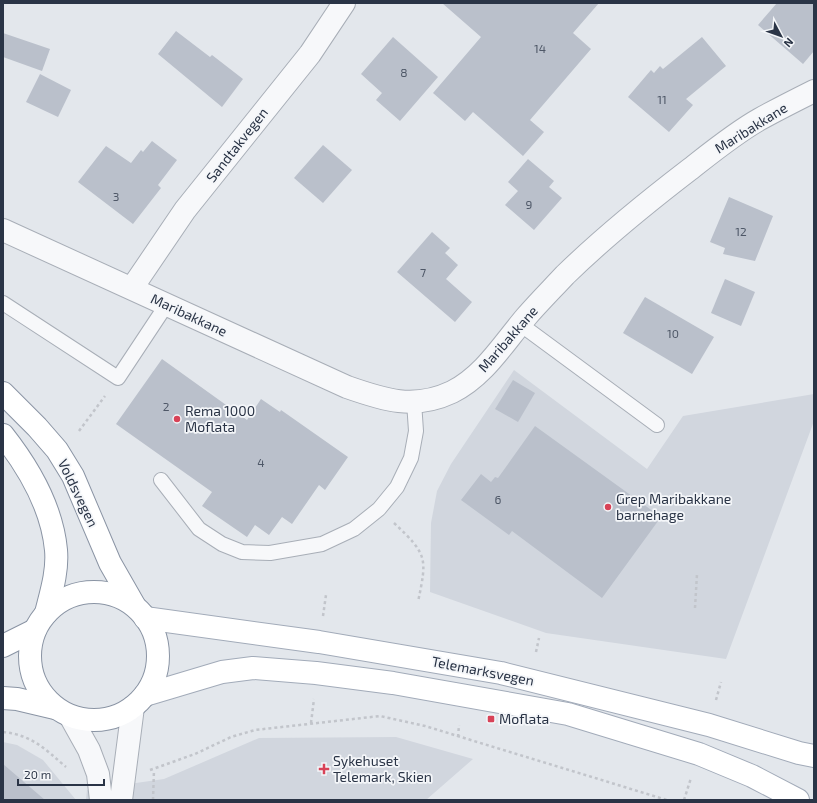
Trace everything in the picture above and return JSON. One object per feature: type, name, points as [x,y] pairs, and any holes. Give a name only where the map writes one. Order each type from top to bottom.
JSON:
[{"type":"main road","name":"Voldsvegen","points":[[3,393],[38,427],[57,450],[73,476],[110,563],[140,612]]},
{"type":"main road","points":[[3,435],[22,460],[41,495],[52,526],[57,551],[54,578],[30,649],[30,666],[34,682],[43,696],[63,712]]},
{"type":"main road","points":[[3,646],[40,622],[54,605],[69,596],[85,592],[103,592],[119,597],[140,612],[154,633],[158,649],[157,666],[152,681],[139,701],[119,715],[103,720],[86,720],[17,699],[3,698]]},
{"type":"main road","name":"Telemarksvegen","points":[[140,612],[501,673],[709,725],[798,753],[814,756]]},
{"type":"main road","name":"Telemarksvegen","points":[[139,701],[222,672],[253,668],[316,673],[393,683],[568,714],[699,754],[752,776],[798,800]]},
{"type":"street","name":"Sandtakvegen","points":[[132,288],[186,210],[310,54],[344,3]]},
{"type":"street","name":"Maribakkane","points":[[3,230],[347,387],[394,402],[432,400],[453,391],[473,377],[492,360],[520,324],[563,277],[604,238],[678,178],[759,120],[814,91]]},
{"type":"street","points":[[121,800],[139,701]]},
{"type":"street","points":[[63,712],[89,750],[98,774],[101,800]]},
{"type":"lane","points":[[3,304],[118,378],[167,304]]},
{"type":"lane","points":[[520,324],[658,425]]},
{"type":"lane","points":[[161,480],[199,529],[222,544],[242,552],[270,553],[322,544],[354,529],[379,509],[397,487],[411,458],[416,431],[414,402]]},
{"type":"path","points":[[79,431],[118,378]]},
{"type":"path","points":[[379,509],[420,549],[425,570],[418,602]]},
{"type":"path","points":[[695,608],[697,574]]},
{"type":"path","points":[[322,619],[326,595]]},
{"type":"path","points":[[536,652],[539,638]]},
{"type":"path","points":[[311,723],[314,695]]},
{"type":"path","points":[[148,770],[154,770],[195,754],[231,737],[249,732],[311,723],[380,716],[426,726],[667,800]]},
{"type":"path","points":[[458,737],[459,725]]},
{"type":"path","points":[[3,732],[19,734],[39,743],[70,771]]},
{"type":"path","points":[[153,800],[154,770]]},
{"type":"path","points":[[684,800],[693,773]]},
{"type":"shaded area","name":"Grep Maribakkane barnehage","points":[[514,370],[647,469],[683,416],[814,394],[814,421],[726,659],[546,633],[430,592],[431,523],[437,491],[451,464]]},
{"type":"shaded area","name":"Sykehuset Telemark, Skien","points":[[396,737],[473,759],[426,800],[86,800],[87,790],[164,779],[259,738]]},
{"type":"shaded area","points":[[3,742],[17,745],[43,760],[76,800],[3,800]]},
{"type":"building","points":[[442,3],[599,3],[573,33],[591,49],[530,120],[544,132],[523,156],[473,112],[465,121],[433,93],[481,37]]},
{"type":"building","points":[[777,3],[814,3],[814,51],[803,64],[758,25]]},
{"type":"building","points":[[176,31],[210,57],[212,55],[243,79],[222,107],[158,54]]},
{"type":"building","points":[[3,33],[50,49],[42,71],[3,57]]},
{"type":"building","points":[[393,37],[438,77],[400,121],[376,100],[382,93],[361,74]]},
{"type":"building","points":[[702,37],[726,66],[686,99],[693,105],[669,132],[628,97],[651,70],[654,73],[660,66],[663,69]]},
{"type":"building","points":[[40,74],[71,90],[58,117],[26,102]]},
{"type":"building","points":[[152,141],[177,160],[158,185],[161,188],[133,224],[78,182],[106,146],[131,163],[141,150],[143,152]]},
{"type":"building","points":[[323,145],[352,170],[323,203],[294,178]]},
{"type":"building","points":[[528,159],[554,181],[549,187],[562,198],[534,230],[505,205],[518,191],[508,182]]},
{"type":"building","points":[[729,197],[773,216],[755,261],[723,254],[725,248],[710,242]]},
{"type":"building","points":[[432,232],[450,248],[445,253],[458,265],[446,279],[472,302],[455,322],[397,272]]},
{"type":"building","points":[[725,279],[755,292],[741,326],[711,313]]},
{"type":"building","points":[[645,297],[714,337],[692,374],[623,333]]},
{"type":"building","points":[[162,359],[247,420],[261,399],[280,412],[281,410],[348,457],[325,490],[319,485],[292,524],[282,517],[269,535],[255,525],[247,537],[202,506],[212,492],[116,424]]},
{"type":"building","points":[[513,380],[535,393],[518,422],[495,409]]},
{"type":"building","points":[[535,426],[661,517],[602,598],[512,531],[509,535],[461,500],[481,474],[491,482],[495,477],[498,478]]},
{"type":"building","points":[[3,764],[45,800],[3,800]]},
{"type":"place","name":"Rema 1000 Moflata","points":[[177,419]]},
{"type":"place","name":"Grep Maribakkane barnehage","points":[[608,507]]},
{"type":"place","name":"Moflata","points":[[491,719]]},
{"type":"place","name":"Sykehuset Telemark, Skien","points":[[324,769]]}]
